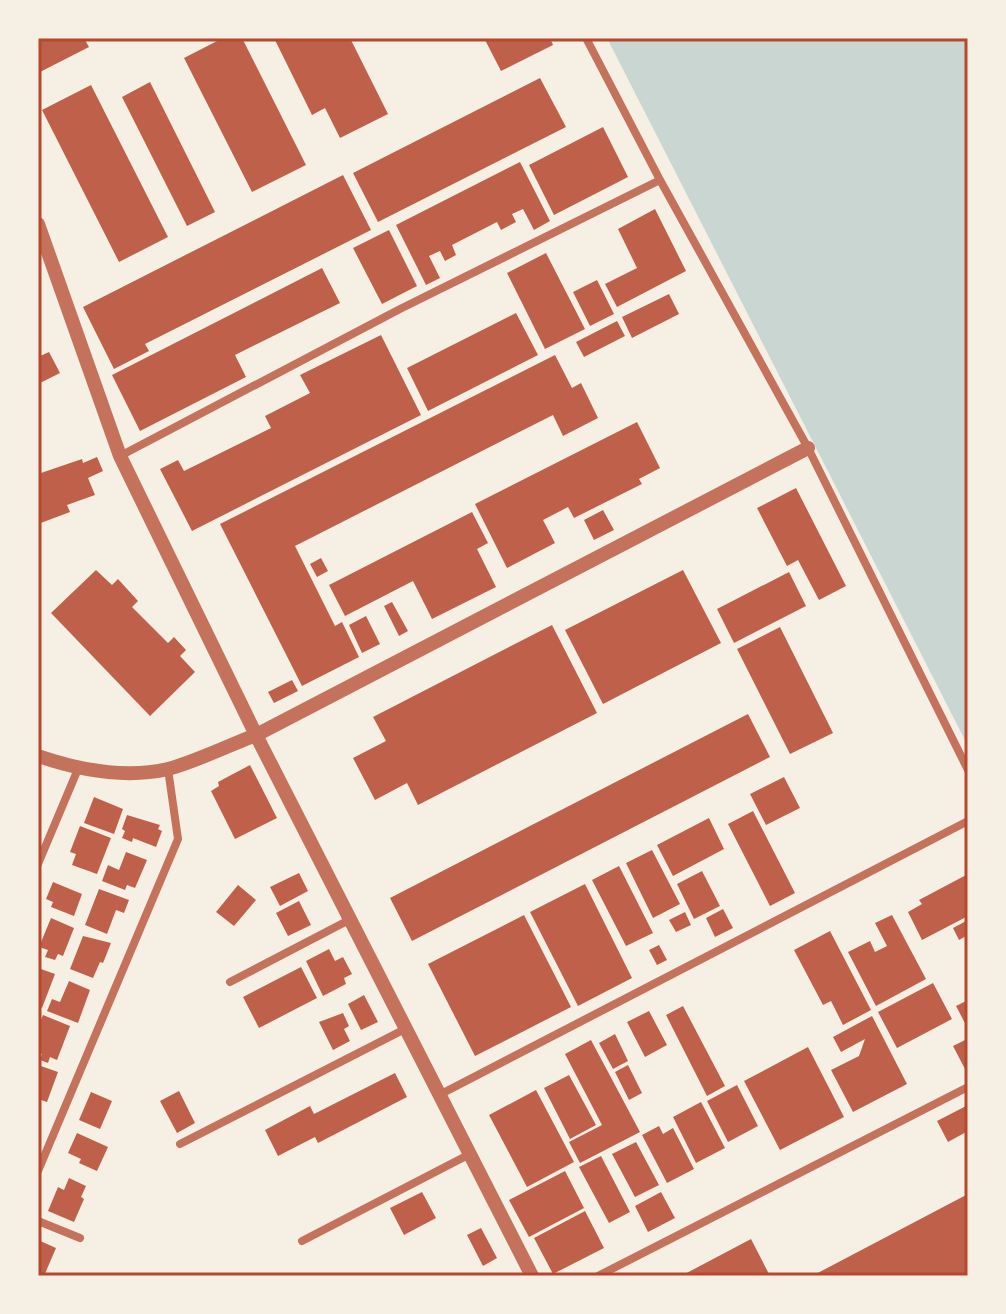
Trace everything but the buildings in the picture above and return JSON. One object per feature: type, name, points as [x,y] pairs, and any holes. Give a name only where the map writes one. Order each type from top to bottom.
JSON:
[{"type":"street","points":[[586,38],[660,180],[808,448],[968,770]]},
{"type":"street","points":[[120,456],[400,309],[660,180]]},
{"type":"street","points":[[38,224],[120,456],[256,735],[532,1276]]},
{"type":"street","points":[[38,756],[78,769],[135,772],[168,769],[256,735],[808,448]]},
{"type":"street","points":[[38,864],[78,769]]},
{"type":"street","points":[[38,1171],[178,839],[168,769]]},
{"type":"street","points":[[441,1094],[968,821]]},
{"type":"street","points":[[230,982],[351,919]]},
{"type":"street","points":[[180,1144],[407,1028]]},
{"type":"street","points":[[598,1276],[968,1087]]},
{"type":"street","points":[[302,1241],[471,1153]]},
{"type":"street","points":[[38,1221],[80,1238]]},
{"type":"shaded area","points":[[607,38],[968,38],[968,746]]}]
